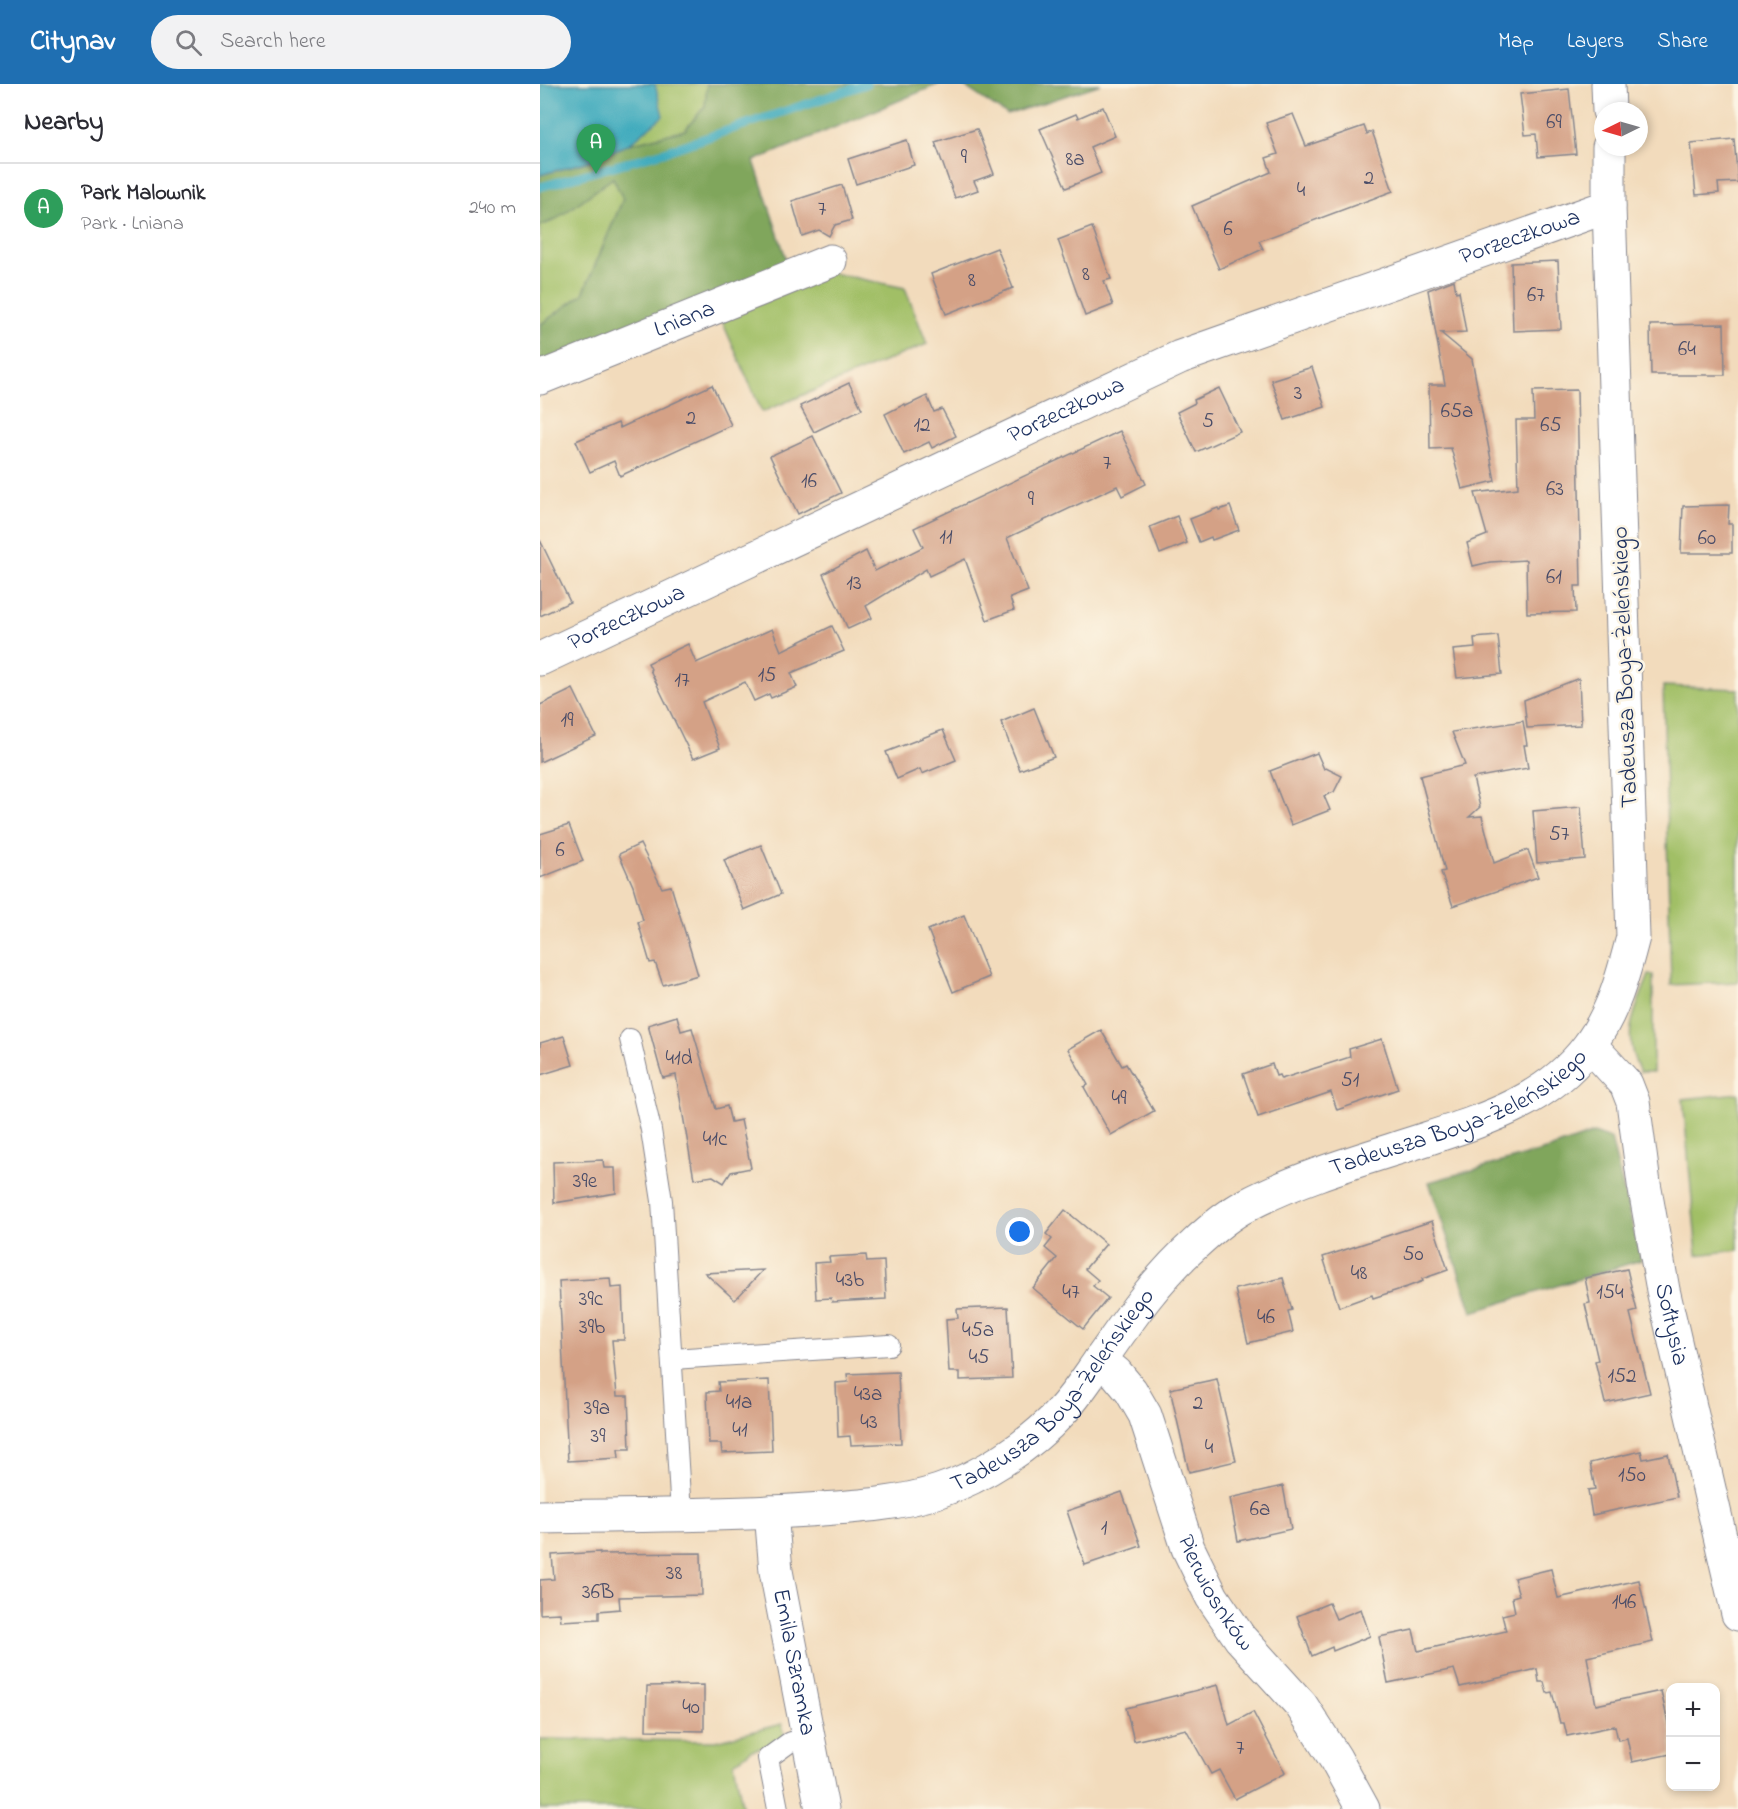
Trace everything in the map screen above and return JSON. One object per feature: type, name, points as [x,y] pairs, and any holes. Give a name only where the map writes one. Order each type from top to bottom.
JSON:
[{"type":"street","points":[[1608,84],[1609,102]]},
{"type":"street","name":"Tadeusza Boya-Żeleńskiego","points":[[540,1517],[771,1512],[909,1500],[941,1491],[970,1478],[1028,1442],[1059,1414],[1165,1274],[1218,1223],[1274,1192],[1509,1110],[1536,1095],[1559,1078],[1590,1045],[1610,1012],[1622,984],[1633,937],[1609,156]]},
{"type":"street","name":"Porzeczkowa","points":[[540,659],[1180,357],[1609,206]]},
{"type":"street","name":"Lniana","points":[[540,378],[830,261]]},
{"type":"street","name":"Sołtysia","points":[[1590,1045],[1626,1084],[1634,1102],[1644,1184],[1663,1290],[1738,1614]]},
{"type":"street","name":"Pierwiosnków","points":[[1101,1360],[1131,1391],[1145,1415],[1188,1548],[1212,1597],[1240,1638],[1301,1704],[1335,1758],[1363,1809]]},
{"type":"street","name":"Emila Szramka","points":[[771,1512],[776,1571],[822,1809]]},
{"type":"lane","points":[[630,1039],[651,1130],[662,1201],[681,1514]]},
{"type":"lane","points":[[672,1359],[889,1346]]},
{"type":"lane","points":[[778,1809],[768,1758],[790,1742],[808,1739]]},
{"type":"green space","points":[[540,84],[746,84],[623,199],[583,294],[540,325],[540,226],[555,220],[540,217]]},
{"type":"green space","points":[[707,84],[939,84],[754,161],[788,264],[540,366],[540,325],[583,294],[623,199],[613,178],[555,220],[540,226],[540,175],[592,160],[629,144],[685,130],[705,106]]},
{"type":"green space","points":[[961,84],[1101,84],[1007,115]]},
{"type":"green space","points":[[788,264],[905,288],[927,344],[762,412],[711,296]]},
{"type":"green space","points":[[1663,686],[1738,689],[1738,982],[1671,985]]},
{"type":"green space","points":[[1649,975],[1653,975],[1653,1072],[1640,1072],[1634,1058],[1630,1034],[1635,1012]]},
{"type":"green space","points":[[1738,1093],[1738,1250],[1697,1255],[1683,1099]]},
{"type":"green space","points":[[1594,1133],[1611,1139],[1641,1260],[1472,1312],[1429,1182],[1549,1149]]},
{"type":"green space","points":[[782,1724],[785,1738],[777,1745],[752,1750],[734,1763],[743,1809],[540,1809],[540,1739],[715,1741]]},
{"type":"water","points":[[540,84],[655,84],[663,116],[629,144],[592,160],[540,175]]},
{"type":"building","points":[[1569,89],[1576,154],[1538,157],[1536,134],[1525,135],[1520,94]]},
{"type":"building","points":[[1103,107],[1115,136],[1090,147],[1101,173],[1066,188],[1040,129],[1076,114],[1078,118]]},
{"type":"building","points":[[1293,114],[1306,146],[1364,126],[1367,134],[1372,131],[1393,191],[1259,241],[1263,249],[1219,269],[1192,206],[1271,172],[1266,158],[1278,154],[1266,123]]},
{"type":"building","points":[[977,129],[994,174],[974,181],[978,190],[955,198],[935,142]]},
{"type":"building","points":[[1734,139],[1738,182],[1718,183],[1719,193],[1696,195],[1691,143]]},
{"type":"building","points":[[907,140],[914,165],[856,184],[848,159]]},
{"type":"building","points":[[842,185],[852,220],[835,225],[829,236],[819,230],[802,236],[792,201]]},
{"type":"building","points":[[1092,227],[1111,279],[1104,281],[1113,305],[1085,316],[1058,240]]},
{"type":"building","points":[[997,248],[1013,288],[946,314],[931,274]]},
{"type":"building","points":[[1558,261],[1561,329],[1513,331],[1511,263]]},
{"type":"building","points":[[1454,280],[1456,292],[1459,291],[1466,332],[1441,333],[1472,359],[1495,481],[1462,489],[1451,448],[1430,449],[1429,385],[1445,385],[1428,290]]},
{"type":"building","points":[[1724,324],[1725,375],[1651,375],[1650,325]]},
{"type":"building","points":[[1312,367],[1325,407],[1285,420],[1271,380]]},
{"type":"building","points":[[849,383],[862,409],[814,432],[800,406]]},
{"type":"building","points":[[712,385],[731,425],[620,476],[614,461],[590,472],[576,441],[618,423],[620,428]]},
{"type":"building","points":[[1219,388],[1240,432],[1196,452],[1177,412],[1195,403],[1194,400]]},
{"type":"building","points":[[1577,390],[1581,586],[1575,586],[1576,612],[1527,613],[1526,560],[1490,562],[1473,566],[1467,543],[1487,535],[1475,493],[1518,488],[1516,420],[1534,420],[1533,391]]},
{"type":"building","points":[[927,396],[934,412],[942,409],[956,436],[932,448],[929,442],[904,454],[885,414]]},
{"type":"building","points":[[1120,431],[1146,484],[1122,496],[1117,486],[1007,538],[1028,591],[1010,598],[1014,610],[987,620],[965,559],[929,576],[926,569],[866,606],[872,618],[848,629],[823,574],[866,551],[875,571],[923,547],[914,528]]},
{"type":"building","points":[[813,436],[841,493],[798,514],[770,456]]},
{"type":"building","points":[[1729,505],[1728,524],[1732,524],[1732,553],[1681,553],[1683,506]]},
{"type":"building","points":[[1230,506],[1239,530],[1212,540],[1211,537],[1199,542],[1190,519],[1218,508],[1219,510]]},
{"type":"building","points":[[1177,516],[1187,543],[1160,554],[1150,527]]},
{"type":"building","points":[[540,540],[570,602],[540,616]]},
{"type":"building","points":[[832,626],[844,651],[791,673],[797,687],[771,698],[769,694],[754,701],[745,682],[702,702],[720,748],[693,759],[648,663],[688,644],[696,663],[772,629],[781,651]]},
{"type":"building","points":[[1498,636],[1502,674],[1457,678],[1453,650],[1475,648],[1474,638]]},
{"type":"building","points":[[1579,678],[1581,725],[1527,728],[1524,700]]},
{"type":"building","points":[[573,689],[596,736],[540,762],[540,705]]},
{"type":"building","points":[[1034,708],[1054,757],[1020,770],[1001,722]]},
{"type":"building","points":[[1523,721],[1528,768],[1473,778],[1480,807],[1469,817],[1482,816],[1494,863],[1528,850],[1538,877],[1453,906],[1441,872],[1445,871],[1420,776],[1465,765],[1452,732]]},
{"type":"building","points":[[943,730],[956,760],[922,774],[920,769],[897,779],[886,752]]},
{"type":"building","points":[[1317,753],[1324,769],[1342,776],[1334,792],[1324,796],[1330,810],[1291,825],[1270,771]]},
{"type":"building","points":[[1581,807],[1585,859],[1537,863],[1533,811]]},
{"type":"building","points":[[569,825],[583,861],[540,878],[540,834]]},
{"type":"building","points":[[640,844],[662,888],[671,886],[698,975],[663,985],[655,962],[650,963],[638,922],[643,920],[633,886],[619,854]]},
{"type":"building","points":[[761,845],[781,894],[744,910],[724,860]]},
{"type":"building","points":[[964,915],[989,977],[953,992],[928,930]]},
{"type":"building","points":[[677,1016],[681,1031],[692,1028],[716,1109],[727,1106],[731,1122],[741,1120],[751,1168],[731,1172],[724,1183],[713,1176],[694,1179],[676,1075],[663,1078],[659,1065],[648,1025]]},
{"type":"building","points":[[1101,1030],[1122,1066],[1126,1064],[1154,1111],[1111,1135],[1084,1087],[1088,1085],[1068,1049]]},
{"type":"building","points":[[564,1036],[573,1065],[540,1075],[540,1043]]},
{"type":"building","points":[[1382,1039],[1398,1089],[1337,1110],[1331,1092],[1258,1117],[1243,1074],[1272,1064],[1276,1076],[1279,1075],[1281,1079],[1350,1057],[1349,1049]]},
{"type":"building","points":[[603,1160],[604,1168],[615,1168],[616,1193],[554,1203],[553,1162]]},
{"type":"building","points":[[1065,1210],[1106,1244],[1085,1269],[1098,1280],[1093,1286],[1108,1298],[1083,1329],[1033,1288],[1057,1258],[1045,1248],[1052,1239],[1046,1234]]},
{"type":"building","points":[[1432,1221],[1448,1270],[1407,1287],[1373,1298],[1372,1295],[1339,1307],[1323,1257]]},
{"type":"building","points":[[866,1255],[867,1262],[884,1261],[886,1299],[832,1302],[831,1298],[816,1299],[814,1263],[830,1262],[829,1257]]},
{"type":"building","points":[[1627,1269],[1637,1311],[1630,1313],[1650,1393],[1605,1403],[1585,1304],[1590,1303],[1585,1278]]},
{"type":"building","points":[[763,1270],[735,1300],[705,1273]]},
{"type":"building","points":[[610,1278],[611,1288],[622,1287],[624,1340],[612,1340],[617,1396],[628,1396],[630,1449],[618,1449],[619,1458],[568,1461],[559,1281]]},
{"type":"building","points":[[1283,1278],[1292,1310],[1288,1311],[1293,1332],[1248,1343],[1235,1289]]},
{"type":"building","points":[[1008,1307],[1012,1378],[960,1380],[960,1372],[949,1372],[946,1319],[958,1318],[957,1309]]},
{"type":"building","points":[[898,1372],[901,1443],[851,1445],[850,1436],[838,1437],[836,1383],[848,1382],[847,1374]]},
{"type":"building","points":[[1217,1379],[1236,1461],[1189,1472],[1170,1389]]},
{"type":"building","points":[[769,1380],[772,1451],[722,1453],[721,1444],[709,1444],[707,1392],[719,1391],[718,1382]]},
{"type":"building","points":[[1641,1451],[1643,1459],[1668,1454],[1677,1497],[1592,1515],[1588,1490],[1595,1489],[1590,1463]]},
{"type":"building","points":[[1283,1486],[1291,1529],[1238,1541],[1230,1498]]},
{"type":"building","points":[[1122,1492],[1141,1546],[1085,1565],[1067,1511]]},
{"type":"building","points":[[600,1552],[600,1554],[701,1553],[702,1595],[619,1597],[620,1609],[599,1611],[599,1619],[561,1621],[560,1613],[540,1614],[540,1580],[554,1579],[552,1555]]},
{"type":"building","points":[[1551,1569],[1558,1598],[1639,1580],[1653,1642],[1587,1657],[1596,1705],[1661,1691],[1666,1714],[1666,1755],[1632,1762],[1627,1738],[1618,1740],[1615,1726],[1567,1736],[1564,1723],[1560,1723],[1552,1692],[1547,1693],[1544,1682],[1539,1682],[1537,1669],[1460,1687],[1454,1669],[1388,1683],[1379,1637],[1413,1630],[1418,1651],[1506,1631],[1502,1615],[1515,1612],[1512,1597],[1519,1595],[1514,1578]]},
{"type":"building","points":[[1329,1603],[1336,1619],[1361,1609],[1370,1636],[1333,1651],[1332,1647],[1312,1656],[1297,1616]]},
{"type":"building","points":[[704,1685],[704,1731],[646,1730],[647,1686]]},
{"type":"building","points":[[1218,1685],[1229,1725],[1253,1712],[1285,1773],[1235,1799],[1219,1770],[1211,1774],[1186,1729],[1134,1741],[1126,1708]]},
{"type":"waterway","points":[[540,187],[664,152],[866,84]]},
{"type":"place","name":"Park Malownik","points":[[596,174]]}]
